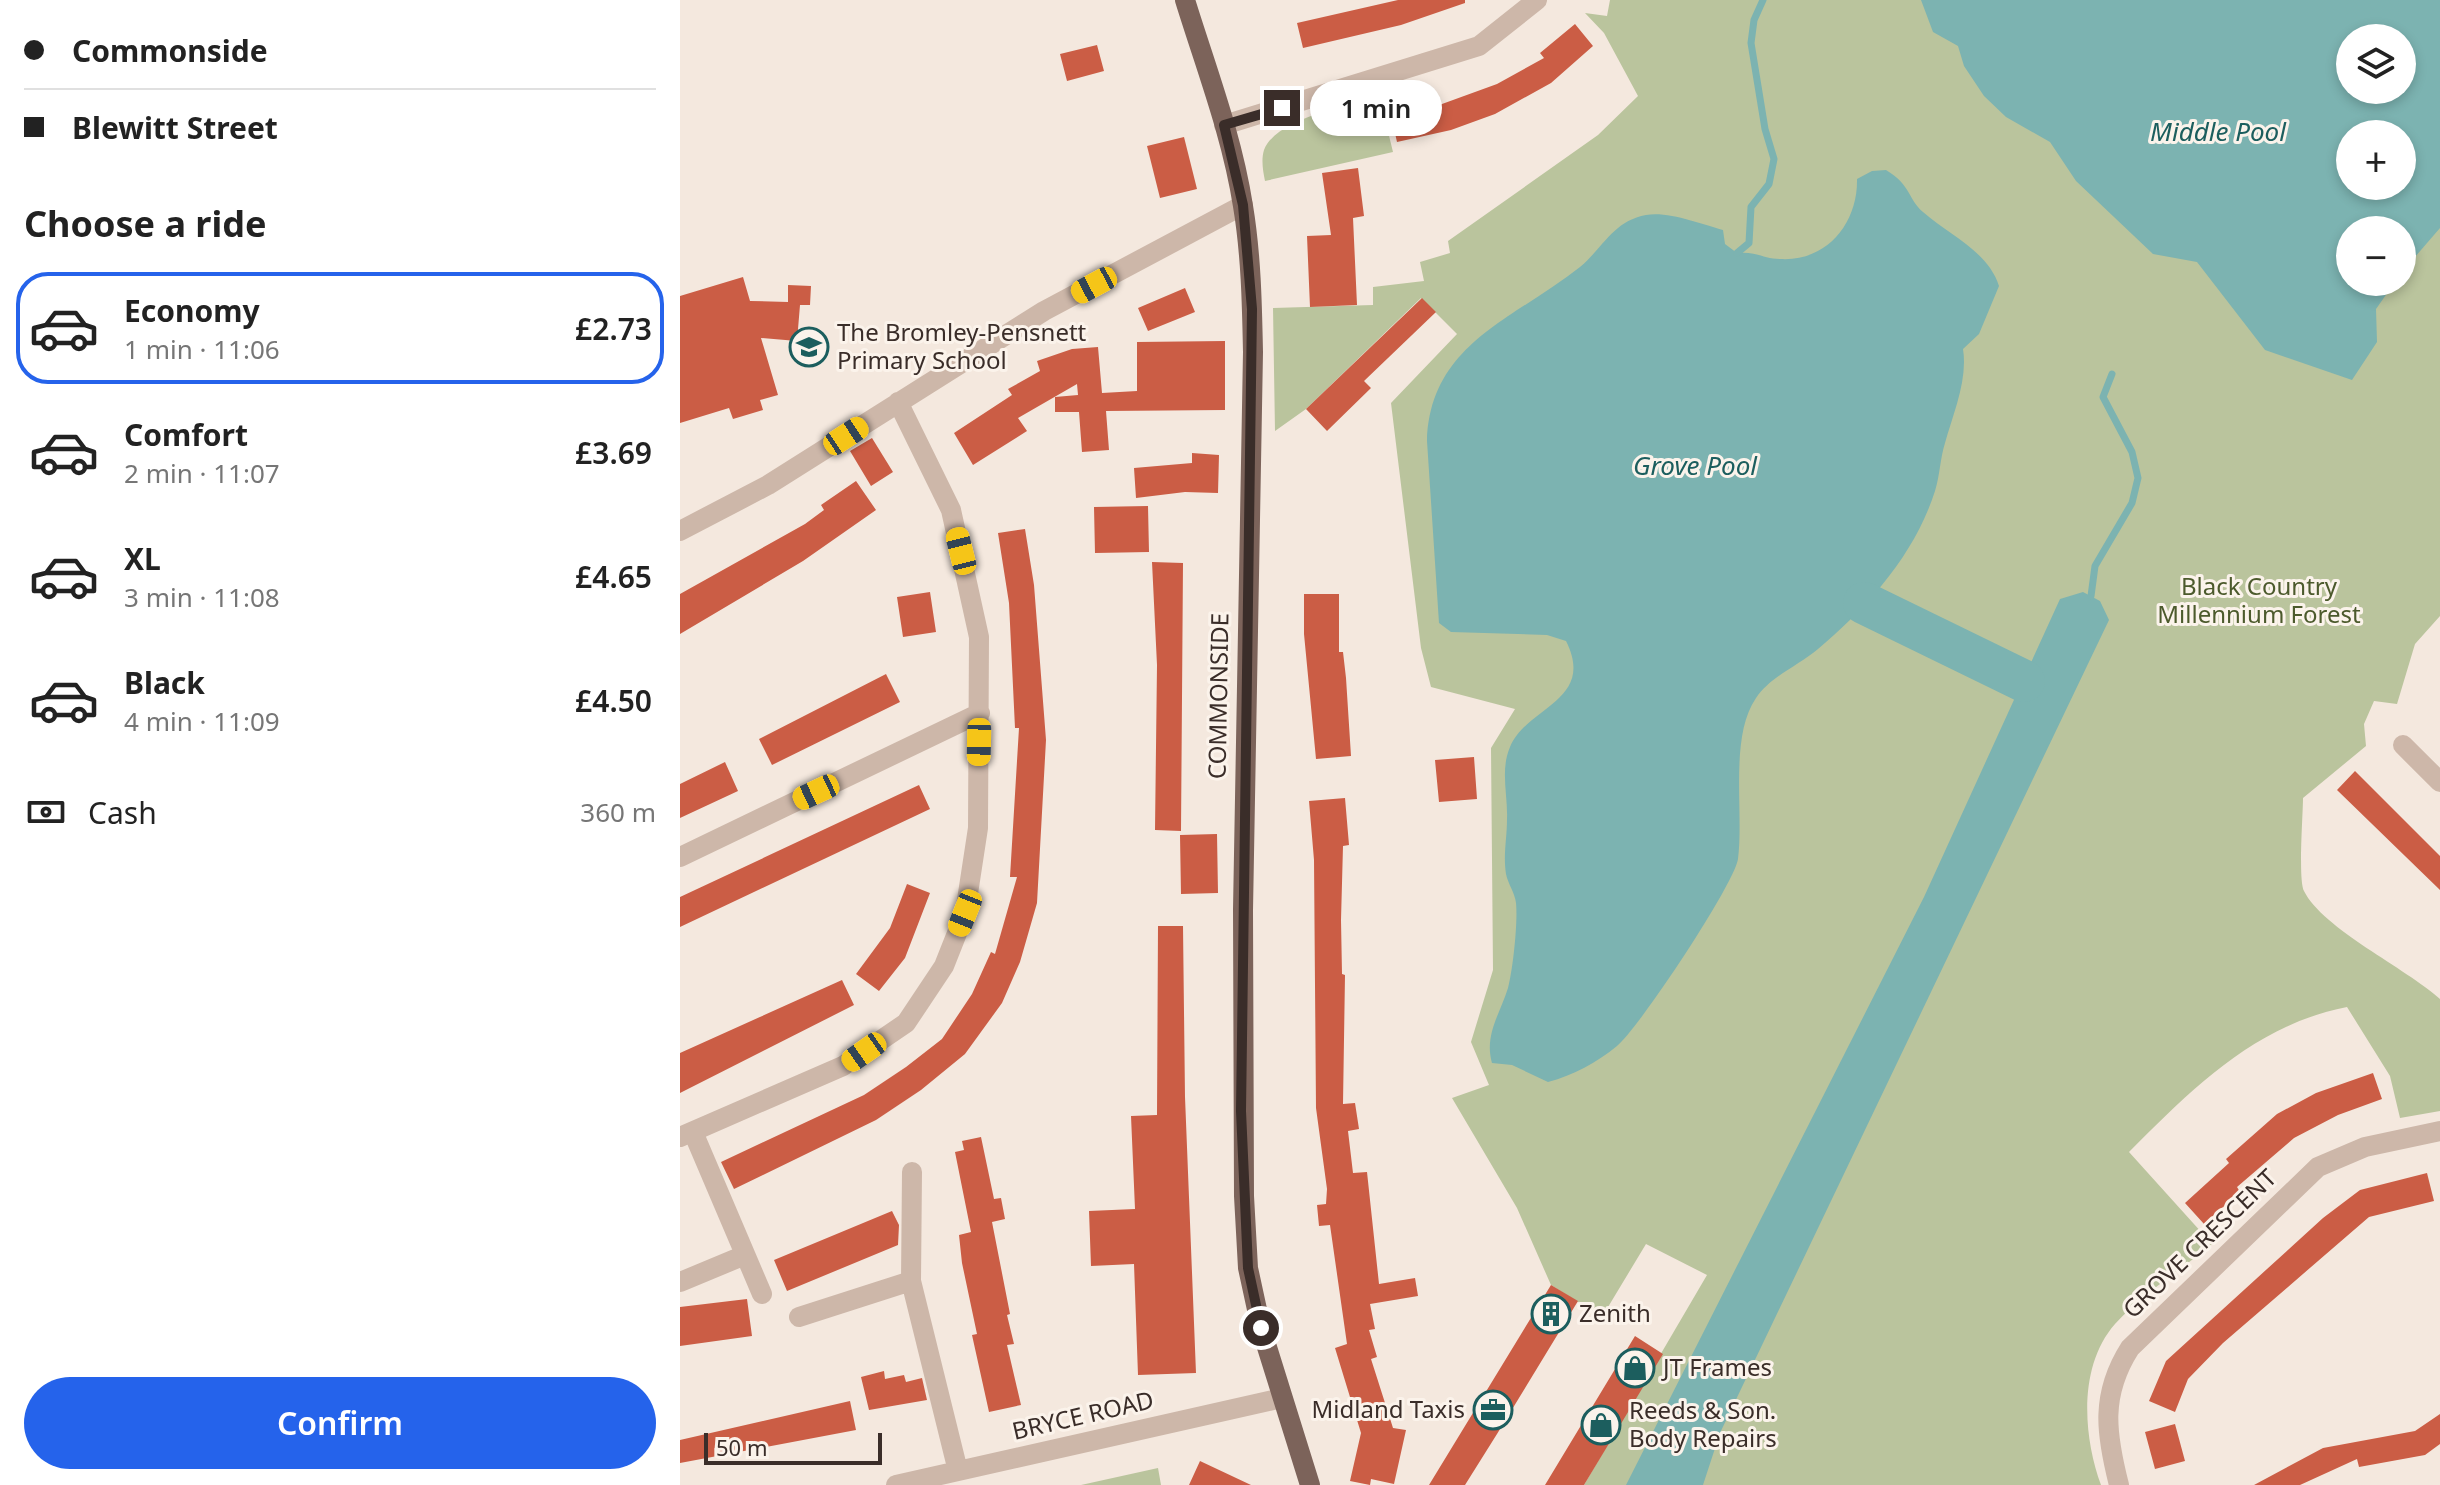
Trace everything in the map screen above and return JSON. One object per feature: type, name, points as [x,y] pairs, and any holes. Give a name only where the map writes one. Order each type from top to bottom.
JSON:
[{"type":"main road","name":"COMMONSIDE","points":[[1185,0],[1224,125],[1243,205],[1250,263],[1253,352],[1243,910],[1244,1196],[1248,1268],[1282,1398],[1313,1481]]},
{"type":"street","points":[[1224,125],[1479,46],[1537,0]]},
{"type":"street","points":[[680,531],[768,485],[1044,311],[1243,205]]},
{"type":"street","points":[[762,1294],[687,1134],[843,1066],[906,1023],[944,966],[965,913],[978,828],[979,637],[951,510],[898,402]]},
{"type":"street","points":[[680,857],[980,713]]},
{"type":"street","points":[[2403,745],[2440,782]]},
{"type":"street","name":"GROVE CRESCENT","points":[[2119,1485],[2106,1436],[2108,1401],[2121,1362],[2130,1348],[2318,1167],[2365,1147],[2440,1131]]},
{"type":"street","points":[[912,1172],[911,1281],[958,1471]]},
{"type":"street","points":[[680,1282],[745,1255]]},
{"type":"street","points":[[799,1317],[911,1281]]},
{"type":"street","name":"BRYCE ROAD","points":[[896,1485],[1282,1398]]},
{"type":"green space","name":"Black Country Millennium Forest","points":[[1610,0],[2440,0],[2440,616],[2415,644],[2397,704],[2374,701],[2364,724],[2366,746],[2303,798],[2301,861],[2304,891],[2328,920],[2440,999],[2440,1111],[2400,1118],[2390,1076],[2347,1007],[2283,1028],[2254,1044],[2202,1083],[2129,1152],[2212,1244],[2137,1302],[2103,1341],[2095,1360],[2087,1402],[2090,1445],[2101,1485],[1584,1485],[1707,1275],[1646,1244],[1602,1317],[1551,1285],[1517,1208],[1452,1098],[1489,1085],[1471,1042],[1493,970],[1491,748],[1515,709],[1431,687],[1421,648],[1391,403],[1457,334],[1421,298],[1306,409],[1275,431],[1273,308],[1373,305],[1373,287],[1424,281],[1420,262],[1450,253],[1448,241],[1598,135],[1638,96],[1604,33],[1585,13],[1607,16]]},
{"type":"green space","points":[[1379,95],[1393,152],[1265,181],[1262,162],[1264,150],[1271,139],[1315,115]]},
{"type":"green space","points":[[1158,1468],[1161,1485],[1081,1485]]},
{"type":"water","name":"Middle Pool","points":[[1921,0],[2440,0],[2440,228],[2416,256],[2416,216],[2336,216],[2336,296],[2385,296],[2376,309],[2377,342],[2352,380],[2265,350],[2197,262],[2153,254],[2076,181],[2050,142],[2006,117],[1984,96],[1964,66],[1958,46],[1933,32]]},
{"type":"water","name":"Grove Pool","points":[[1886,170],[1900,181],[1923,212],[1977,253],[1994,274],[1999,286],[1979,334],[1963,349],[1962,385],[1943,449],[1937,485],[1926,514],[1902,558],[1872,597],[1818,649],[1777,677],[1756,698],[1748,714],[1740,754],[1738,859],[1733,874],[1684,956],[1645,1013],[1617,1046],[1567,1076],[1548,1082],[1512,1065],[1492,1063],[1491,1034],[1508,988],[1515,946],[1515,899],[1505,867],[1507,756],[1519,733],[1566,690],[1572,677],[1573,661],[1566,641],[1547,635],[1451,632],[1439,623],[1427,441],[1432,408],[1443,380],[1480,337],[1580,267],[1617,229],[1635,218],[1655,214],[1684,219],[1723,230],[1725,244],[1737,253],[1774,259],[1797,258],[1825,247],[1836,237],[1852,210],[1857,179],[1872,171]]},
{"type":"water","points":[[2083,592],[2100,601],[2109,620],[1720,1433],[1703,1485],[1626,1485],[1924,897],[2060,599]]},
{"type":"building","points":[[1398,0],[1465,0],[1465,3],[1401,25],[1303,48],[1297,23]]},
{"type":"building","points":[[1575,24],[1593,46],[1551,83],[1495,114],[1451,130],[1397,142],[1391,116],[1442,104],[1497,84],[1544,58],[1540,53]]},
{"type":"building","points":[[1097,45],[1104,71],[1067,81],[1060,54]]},
{"type":"building","points":[[1184,137],[1197,189],[1160,198],[1147,146]]},
{"type":"building","points":[[1358,168],[1364,216],[1353,218],[1357,305],[1310,307],[1307,236],[1331,235],[1322,173]]},
{"type":"building","points":[[743,277],[750,301],[788,302],[788,285],[811,286],[810,305],[800,305],[797,341],[761,338],[778,395],[760,400],[763,410],[733,419],[729,408],[680,423],[680,296]]},
{"type":"building","points":[[1185,288],[1195,312],[1148,331],[1138,308]]},
{"type":"building","points":[[1422,298],[1436,312],[1364,381],[1371,388],[1327,431],[1306,409]]},
{"type":"building","points":[[1225,341],[1225,410],[1106,411],[1109,450],[1082,452],[1079,412],[1055,412],[1055,397],[1078,395],[1077,384],[1018,418],[1027,431],[973,465],[954,433],[1012,395],[1008,389],[1040,371],[1037,361],[1072,349],[1098,347],[1102,393],[1137,391],[1137,342]]},
{"type":"building","points":[[872,438],[893,472],[871,486],[850,451]]},
{"type":"building","points":[[1192,453],[1219,455],[1218,493],[1185,492],[1136,498],[1134,468],[1192,463]]},
{"type":"building","points":[[856,481],[876,510],[803,561],[680,634],[680,594],[805,524],[824,510],[821,505]]},
{"type":"building","points":[[1148,506],[1149,552],[1095,553],[1094,507]]},
{"type":"building","points":[[1025,529],[1034,585],[1046,740],[1037,903],[1020,962],[1002,1003],[965,1054],[921,1090],[876,1120],[734,1189],[721,1162],[864,1095],[906,1067],[942,1039],[972,994],[991,952],[995,954],[1017,877],[1010,877],[1019,728],[1015,728],[1009,603],[998,533]]},
{"type":"building","points":[[1152,562],[1183,563],[1181,831],[1155,830],[1157,665]]},
{"type":"building","points":[[930,592],[936,632],[903,637],[897,597]]},
{"type":"building","points":[[1304,594],[1339,594],[1339,652],[1343,652],[1346,678],[1351,756],[1316,759],[1304,634]]},
{"type":"building","points":[[886,674],[900,702],[772,765],[759,739]]},
{"type":"building","points":[[1474,757],[1477,799],[1439,802],[1435,760]]},
{"type":"building","points":[[725,762],[738,791],[680,818],[680,784]]},
{"type":"building","points":[[2355,771],[2440,856],[2440,890],[2337,790]]},
{"type":"building","points":[[919,785],[930,809],[680,927],[680,897]]},
{"type":"building","points":[[1345,798],[1349,845],[1343,846],[1341,920],[1342,974],[1345,975],[1343,1104],[1355,1103],[1359,1129],[1348,1131],[1353,1173],[1367,1172],[1379,1284],[1415,1278],[1418,1296],[1370,1304],[1375,1329],[1369,1330],[1377,1357],[1371,1359],[1393,1428],[1406,1430],[1394,1484],[1371,1479],[1370,1485],[1350,1481],[1361,1433],[1335,1348],[1347,1344],[1330,1225],[1319,1226],[1317,1205],[1326,1204],[1327,1189],[1316,1108],[1314,860],[1309,801]]},
{"type":"building","points":[[1217,834],[1218,893],[1181,894],[1180,835]]},
{"type":"building","points":[[907,884],[930,893],[905,958],[879,991],[856,974],[890,928]]},
{"type":"building","points":[[1158,926],[1183,926],[1185,1097],[1196,1373],[1138,1375],[1134,1264],[1091,1266],[1089,1211],[1135,1209],[1131,1116],[1157,1115]]},
{"type":"building","points":[[842,980],[854,1005],[680,1093],[680,1053]]},
{"type":"building","points":[[2373,1073],[2382,1099],[2338,1115],[2294,1138],[2237,1187],[2240,1192],[2204,1224],[2185,1203],[2229,1163],[2226,1159],[2277,1114],[2316,1093]]},
{"type":"building","points":[[981,1137],[994,1199],[1001,1198],[1005,1219],[992,1222],[1014,1344],[1007,1345],[1021,1405],[989,1412],[972,1335],[977,1334],[962,1263],[959,1235],[971,1232],[955,1152],[964,1150],[962,1141]]},
{"type":"building","points":[[2427,1173],[2434,1201],[2369,1217],[2223,1343],[2188,1379],[2175,1412],[2149,1401],[2166,1361],[2323,1218],[2360,1190]]},
{"type":"building","points":[[892,1211],[899,1225],[898,1245],[787,1291],[774,1260]]},
{"type":"building","points":[[1551,1285],[1578,1301],[1497,1434],[1465,1485],[1429,1485]]},
{"type":"building","points":[[747,1299],[752,1336],[680,1346],[680,1307]]},
{"type":"building","points":[[1635,1336],[1663,1354],[1584,1485],[1545,1485]]},
{"type":"building","points":[[884,1371],[885,1379],[904,1375],[906,1382],[922,1378],[927,1400],[869,1410],[861,1377]]},
{"type":"building","points":[[850,1401],[856,1430],[680,1463],[680,1440]]},
{"type":"building","points":[[2440,1414],[2440,1444],[2425,1455],[2359,1467],[2357,1459],[2300,1485],[2254,1485],[2323,1448],[2415,1431]]},
{"type":"building","points":[[2175,1424],[2185,1461],[2155,1469],[2145,1432]]},
{"type":"building","points":[[1200,1461],[1251,1485],[1189,1485]]},
{"type":"waterway","points":[[1737,253],[1749,243],[1751,207],[1769,184],[1774,159],[1765,129],[1751,43],[1754,20],[1763,0]]},
{"type":"waterway","points":[[2091,596],[2095,566],[2132,503],[2138,478],[2132,452],[2103,397],[2112,374]]},
{"type":"waterway","points":[[1864,603],[2024,681]]},
{"type":"place","name":"The Bromley-Pensnett Primary School","points":[[809,347]]},
{"type":"place","name":"Zenith","points":[[1551,1314]]},
{"type":"place","name":"JT Frames","points":[[1635,1368]]},
{"type":"place","name":"Midland Taxis","points":[[1493,1410]]},
{"type":"place","name":"Reeds & Son. Body Repairs","points":[[1601,1425]]},
{"type":"route","points":[[1261,1328],[1248,1268],[1241,1111],[1252,309],[1243,205],[1224,125],[1282,108]]}]
